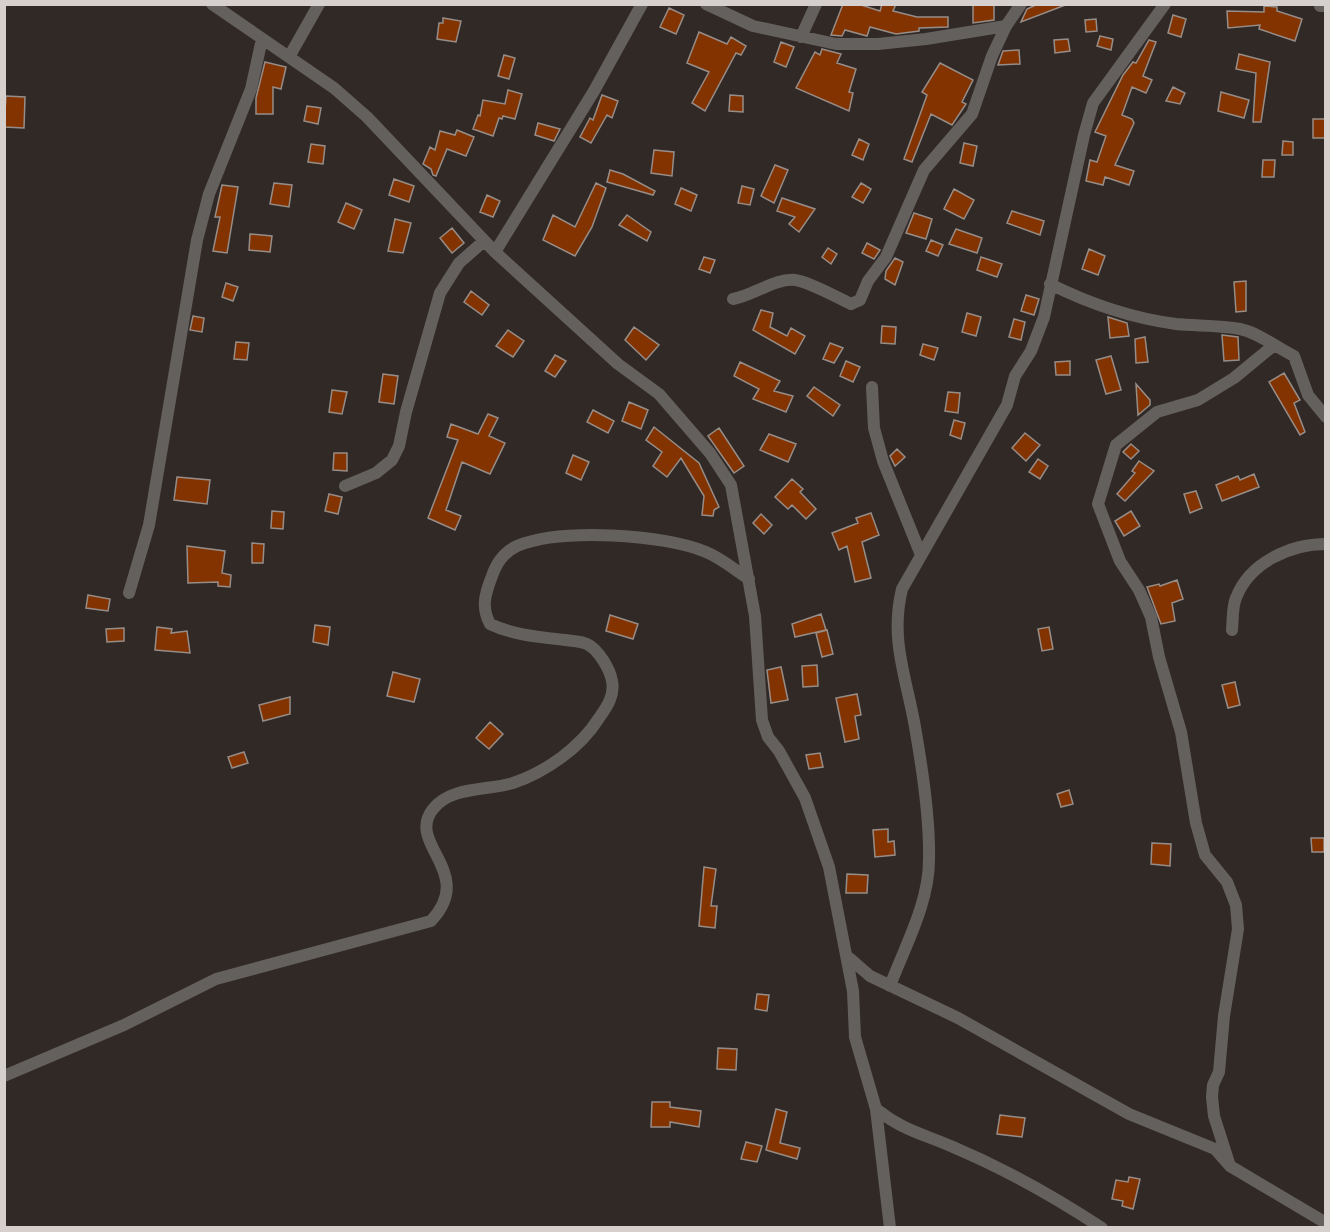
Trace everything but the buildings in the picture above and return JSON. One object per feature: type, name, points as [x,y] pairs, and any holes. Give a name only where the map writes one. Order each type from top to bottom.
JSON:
[{"type":"street","points":[[212,4],[334,88],[367,117],[495,252],[618,364],[659,394],[710,453],[731,485],[755,616],[762,720],[768,737],[787,765],[808,808],[829,867],[848,956],[855,1037],[876,1109],[890,1227]]},
{"type":"street","points":[[289,57],[319,4]]},
{"type":"street","points":[[495,252],[594,92],[642,4]]},
{"type":"street","points":[[706,4],[753,26],[836,44],[878,44],[978,32],[1006,26]]},
{"type":"street","points":[[801,37],[816,4]]},
{"type":"street","points":[[733,299],[748,297],[774,284],[795,280],[851,304],[860,300],[868,281],[886,257],[924,170],[972,114],[992,56],[1006,26],[1021,4]]},
{"type":"street","points":[[890,986],[923,902],[929,862],[916,733],[896,643],[897,611],[902,589],[1007,405],[1016,376],[1031,351],[1044,317],[1093,103],[1165,4]]},
{"type":"street","points":[[129,593],[149,525],[197,240],[209,194],[251,89],[262,39]]},
{"type":"street","points":[[345,486],[376,473],[392,460],[399,446],[406,412],[440,293],[459,263],[484,241]]},
{"type":"street","points":[[1050,284],[1091,304],[1174,324],[1240,329],[1294,356],[1308,395],[1326,417]]},
{"type":"street","points":[[1230,1166],[1214,1116],[1212,1097],[1221,1058],[1224,1016],[1238,930],[1236,905],[1227,882],[1205,855],[1196,823],[1186,759],[1151,617],[1139,590],[1120,561],[1098,504],[1106,471],[1116,445],[1157,412],[1198,400],[1234,378],[1273,346]]},
{"type":"street","points":[[872,387],[874,428],[883,461],[921,555]]},
{"type":"street","points":[[4,1076],[124,1025],[216,979],[431,921],[442,909],[449,886],[444,869],[431,847],[428,825],[431,811],[445,797],[515,782],[550,765],[592,730],[610,701],[613,682],[604,661],[587,644],[507,633],[489,624],[483,603],[488,586],[497,562],[517,546],[553,539],[605,534],[677,543],[708,553],[749,579]]},
{"type":"street","points":[[1232,630],[1235,600],[1255,570],[1279,554],[1305,544],[1326,544]]},
{"type":"street","points":[[848,956],[870,976],[958,1018],[1129,1114],[1215,1149],[1230,1166],[1326,1222]]},
{"type":"street","points":[[876,1109],[899,1127],[953,1147],[1034,1187],[1102,1227]]}]
